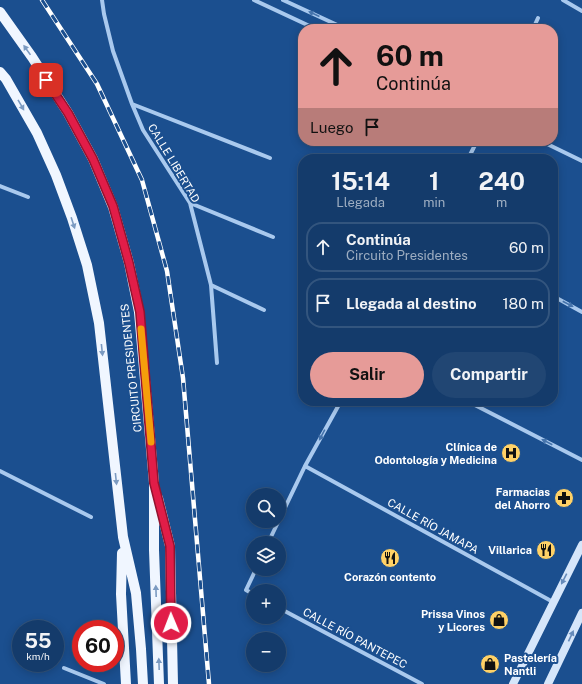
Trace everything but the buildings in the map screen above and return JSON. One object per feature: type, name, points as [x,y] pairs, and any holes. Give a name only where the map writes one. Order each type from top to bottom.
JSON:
[{"type":"main road","name":"CIRCUITO PRESIDENTES","points":[[0,12],[32,57],[68,113],[93,159],[113,206],[129,263],[140,312],[154,483],[154,550],[159,684]]},
{"type":"main road","points":[[0,72],[6,79],[37,133],[56,175],[87,265],[99,323],[123,537],[136,593],[141,649],[142,684]]},
{"type":"main road","points":[[154,483],[170,546],[173,684]]},
{"type":"main road","points":[[123,537],[121,594],[126,684]]},
{"type":"main road","points":[[513,684],[582,545]]},
{"type":"main road","points":[[548,684],[582,614]]},
{"type":"street","name":"CALLE LIBERTAD","points":[[102,0],[113,51],[143,130],[190,203],[211,285],[217,364]]},
{"type":"street","points":[[254,0],[305,24]]},
{"type":"street","points":[[283,0],[335,24]]},
{"type":"street","points":[[563,0],[582,11]]},
{"type":"street","points":[[535,24],[538,18]]},
{"type":"street","points":[[132,104],[270,158]]},
{"type":"street","points":[[551,146],[582,161]]},
{"type":"street","points":[[0,186],[28,197]]},
{"type":"street","points":[[190,203],[273,237]]},
{"type":"street","points":[[211,285],[264,310]]},
{"type":"street","points":[[558,299],[582,312]]},
{"type":"street","points":[[271,536],[305,466],[337,406]]},
{"type":"street","points":[[477,406],[582,460]]},
{"type":"street","name":"CALLE RÍO JAMAPA","points":[[305,466],[553,602]]},
{"type":"street","points":[[0,471],[91,517]]},
{"type":"street","name":"CALLE RÍO PANTEPEC","points":[[286,612],[422,684]]},
{"type":"street","points":[[64,668],[104,684]]},
{"type":"railway","points":[[42,0],[97,84],[142,180],[167,271],[183,378],[209,684]]},
{"type":"slow traffic","points":[[141,329],[151,442]]},
{"type":"place","name":"Clínica de Odontología y Medicina","points":[[511,453]]},
{"type":"place","name":"Farmacias del Ahorro","points":[[564,498]]},
{"type":"place","name":"Villarica","points":[[546,550]]},
{"type":"place","name":"Corazón contento","points":[[390,558]]},
{"type":"place","name":"Prissa Vinos y Licores","points":[[499,620]]},
{"type":"place","name":"Pastelería Nantli","points":[[490,664]]},
{"type":"route","points":[[46,80],[68,113],[93,159],[113,206],[129,263],[140,312],[154,483],[170,546],[171,623]]}]
